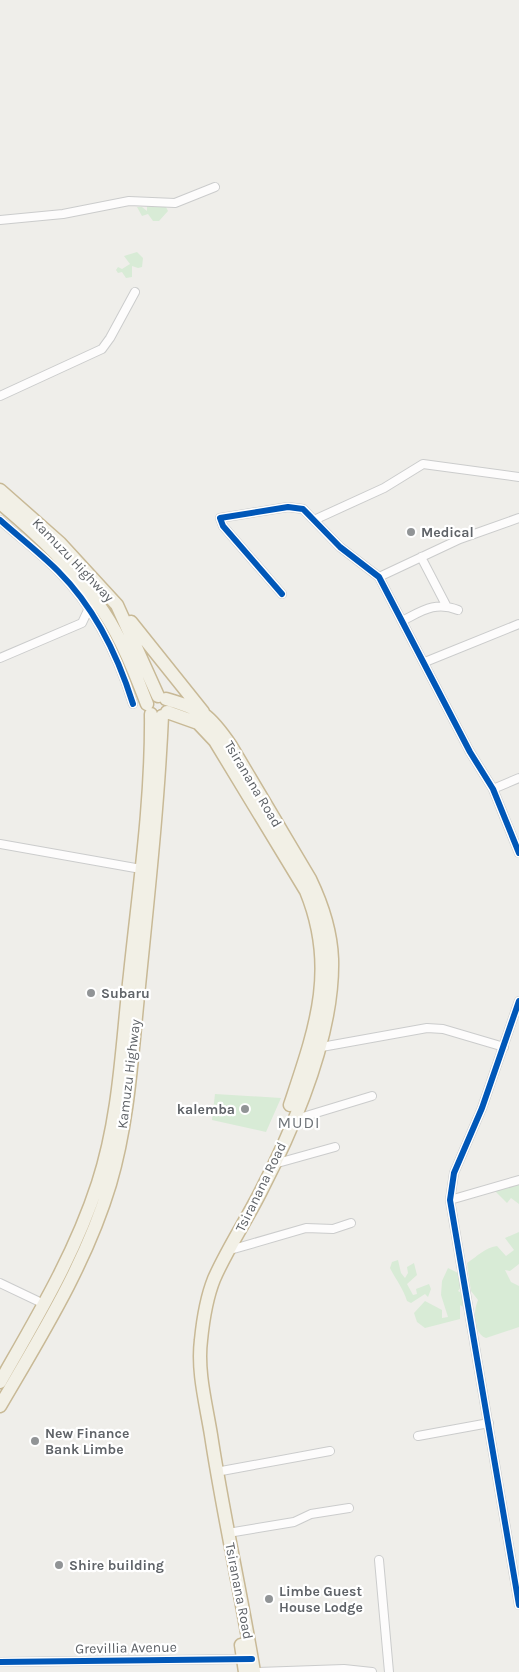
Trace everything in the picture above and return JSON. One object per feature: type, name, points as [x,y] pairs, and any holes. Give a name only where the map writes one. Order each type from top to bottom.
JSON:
[{"type":"highway","name":"Kamuzu Highway","points":[[0,490],[54,537],[116,605],[159,707],[151,871],[128,1100],[120,1147],[92,1237],[73,1280],[0,1406]]},
{"type":"highway","name":"Kamuzu Highway","points":[[0,503],[51,549],[94,599],[159,707],[116,1098],[108,1145],[98,1182],[62,1274],[0,1382]]},
{"type":"highway","points":[[116,605],[203,712]]},
{"type":"highway","name":"Tsiranana Road","points":[[159,707],[203,712],[219,728],[310,879],[321,902],[329,934],[332,959],[329,999],[293,1120],[274,1164],[214,1280],[205,1307],[200,1343],[202,1381],[248,1659],[245,1672]]},
{"type":"highway","name":"Tsiranana Road","points":[[159,707],[198,723],[215,741],[257,807],[309,898],[321,939],[323,965],[314,1048],[266,1165],[206,1281],[196,1315],[193,1356],[195,1386],[248,1659],[256,1672]]},
{"type":"street","points":[[0,220],[71,213],[129,202],[175,203],[215,187]]},
{"type":"street","points":[[0,396],[102,349],[135,292]]},
{"type":"street","points":[[314,520],[384,488],[423,464],[519,477]]},
{"type":"street","points":[[282,594],[223,526],[220,518],[293,507],[303,509],[340,547],[379,577],[425,662],[470,752],[493,789],[519,853]]},
{"type":"street","points":[[379,577],[460,539],[519,518]]},
{"type":"street","points":[[0,520],[58,572],[81,598],[87,610],[100,626],[124,673],[133,704]]},
{"type":"street","points":[[421,557],[446,605]]},
{"type":"street","points":[[0,658],[82,623],[94,599],[104,590]]},
{"type":"street","points":[[402,621],[430,607],[446,605],[458,610]]},
{"type":"street","points":[[425,662],[519,624]]},
{"type":"street","points":[[493,789],[519,778]]},
{"type":"street","points":[[0,844],[141,869]]},
{"type":"street","points":[[519,1001],[518,1010],[454,1173],[450,1200],[519,1605]]},
{"type":"street","points":[[314,1048],[427,1028],[443,1029],[504,1047]]},
{"type":"street","points":[[293,1120],[372,1096]]},
{"type":"street","points":[[274,1164],[335,1147]]},
{"type":"street","points":[[450,1200],[519,1180]]},
{"type":"street","points":[[230,1250],[306,1228],[333,1229],[351,1223]]},
{"type":"street","points":[[0,1284],[44,1304]]},
{"type":"street","points":[[418,1436],[489,1423]]},
{"type":"street","points":[[216,1472],[330,1451]]},
{"type":"street","points":[[228,1533],[294,1522],[311,1514],[349,1508]]},
{"type":"street","points":[[379,1560],[389,1672]]},
{"type":"street","name":"Grevillia Avenue","points":[[0,1662],[248,1659]]},
{"type":"street","points":[[256,1672],[344,1669],[372,1672]]},
{"type":"green space","points":[[153,204],[165,205],[168,211],[159,221],[153,221],[148,214],[142,216],[137,207],[142,207],[147,211],[147,205],[153,206]]},
{"type":"green space","points":[[137,252],[143,258],[142,267],[132,266],[132,277],[126,278],[122,272],[118,273],[116,270],[118,267],[122,269],[130,264],[124,256]]},
{"type":"green space","name":"kalemba","points":[[215,1094],[281,1098],[266,1132],[212,1120]]},
{"type":"green space","points":[[519,1178],[519,1204],[511,1198],[507,1203],[494,1190],[505,1182],[509,1188]]},
{"type":"green space","points":[[519,1232],[519,1264],[510,1271],[505,1270],[511,1282],[519,1286],[519,1327],[486,1338],[476,1327],[475,1310],[478,1300],[471,1291],[467,1263],[485,1250],[497,1246],[506,1256],[514,1250],[505,1238]]},
{"type":"green space","points":[[398,1260],[401,1273],[405,1278],[408,1273],[407,1267],[414,1263],[417,1275],[407,1284],[413,1295],[417,1294],[416,1289],[429,1284],[431,1289],[428,1297],[425,1294],[411,1303],[407,1301],[390,1268],[392,1262]]},
{"type":"green space","points":[[448,1268],[460,1274],[463,1285],[458,1291],[469,1297],[468,1310],[460,1305],[460,1319],[425,1328],[417,1322],[414,1313],[425,1301],[442,1310],[442,1318],[448,1317],[441,1295],[442,1281]]},
{"type":"cycle path","points":[[282,594],[223,526],[220,518],[288,507],[303,509],[340,547],[379,577],[470,752],[493,789],[519,853]]},
{"type":"cycle path","points":[[0,520],[58,571],[83,600],[112,650],[133,704]]},
{"type":"cycle path","points":[[519,1001],[482,1108],[454,1173],[450,1200],[519,1605]]},
{"type":"cycle path","points":[[0,1662],[252,1659]]},
{"type":"place","name":"Medical","points":[[411,532]]},
{"type":"place","name":"Subaru","points":[[91,993]]},
{"type":"place","name":"kalemba","points":[[245,1109]]},
{"type":"place","name":"New Finance Bank Limbe","points":[[35,1441]]},
{"type":"place","name":"Shire building","points":[[59,1565]]},
{"type":"place","name":"Limbe Guest House Lodge","points":[[269,1599]]},
{"type":"district","name":"MUDI","points":[[299,1122]]}]
